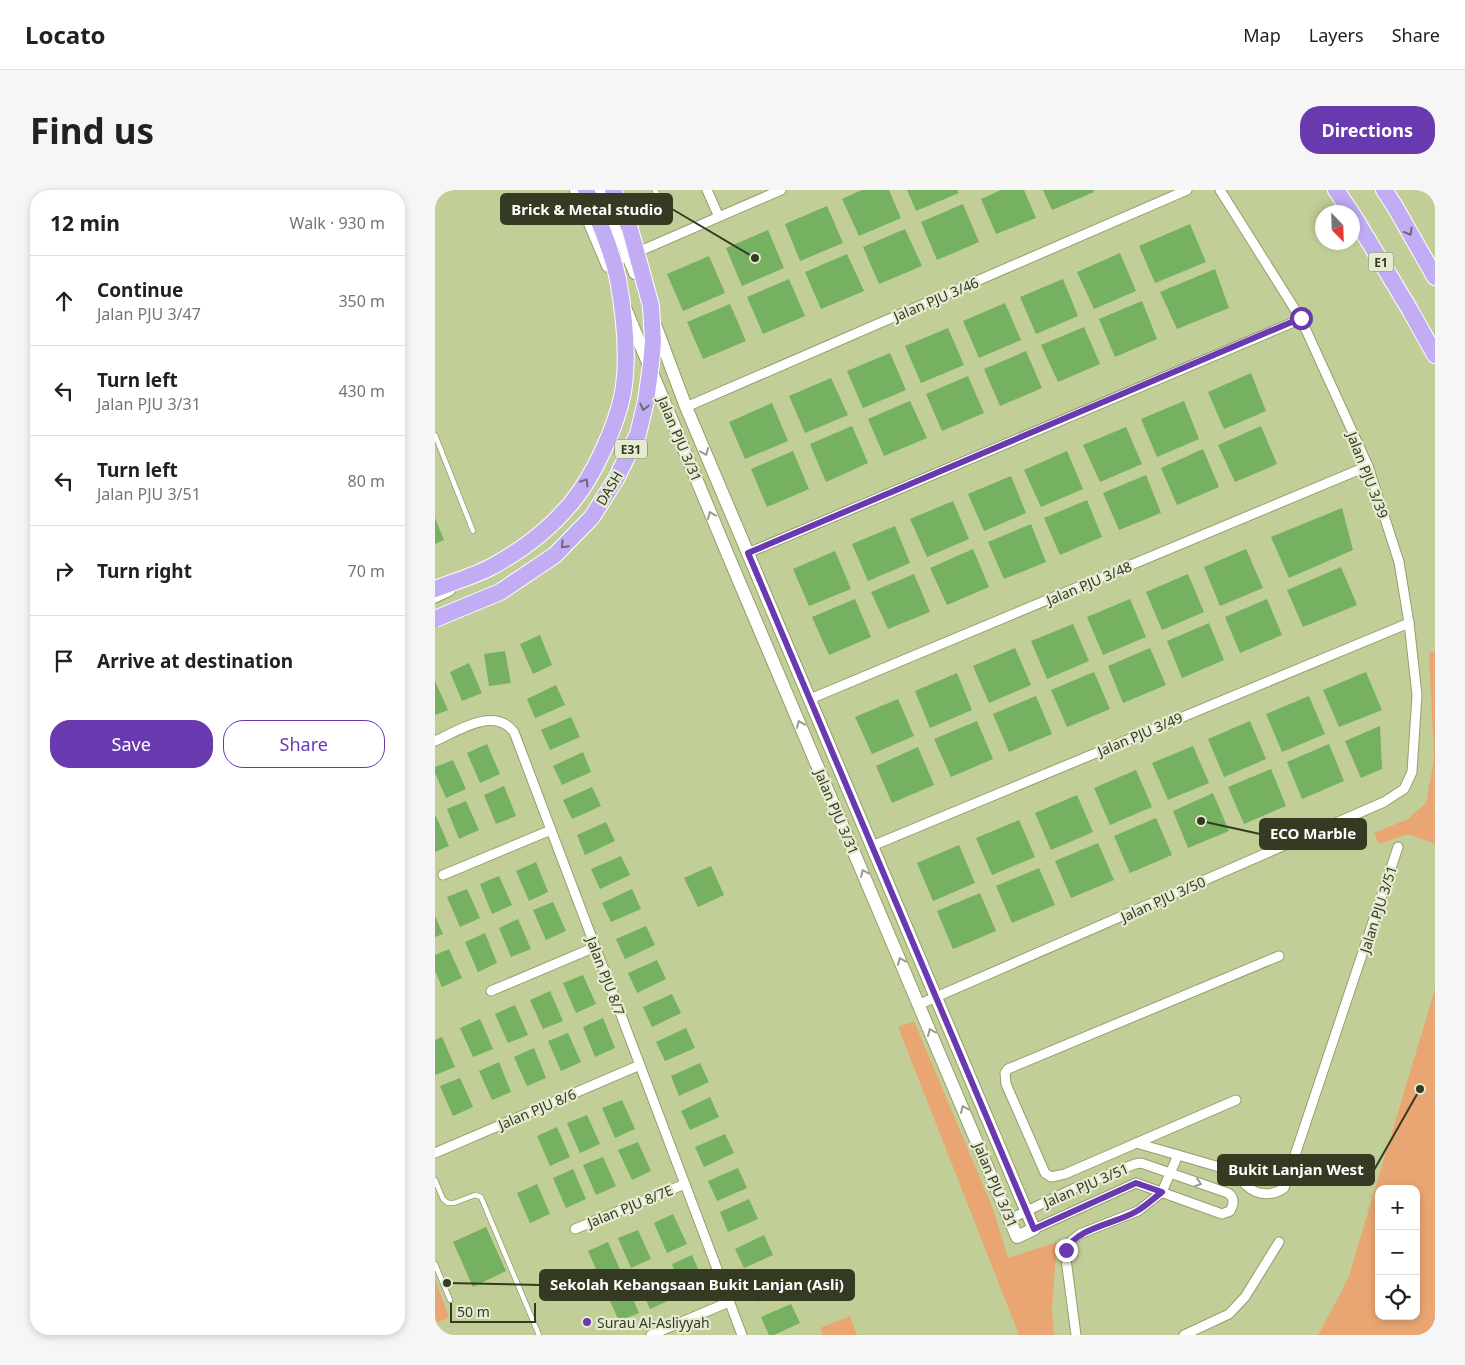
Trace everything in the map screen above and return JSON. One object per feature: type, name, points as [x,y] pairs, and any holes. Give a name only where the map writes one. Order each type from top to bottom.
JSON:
[{"type":"highway","name":"DASH","points":[[435,589],[491,567],[538,536],[573,500],[594,467],[612,430],[623,391],[626,351],[623,317],[617,278],[605,234],[586,190]]},
{"type":"highway","name":"DASH","points":[[435,618],[500,592],[555,555],[592,517],[616,479],[638,434],[646,401],[651,364],[653,342],[651,306],[630,229],[613,190]]},
{"type":"highway","name":"E1","points":[[1336,190],[1346,205]]},
{"type":"highway","points":[[1384,190],[1395,205],[1435,277]]},
{"type":"highway","name":"E1","points":[[1360,227],[1435,355]]},
{"type":"street","name":"Jalan PJU 3/31","points":[[576,190],[733,568],[920,1004],[1017,1237],[1034,1229],[687,407],[629,256],[601,190]]},
{"type":"street","points":[[707,190],[719,217]]},
{"type":"street","points":[[607,265],[780,190]]},
{"type":"street","name":"Jalan PJU 3/46","points":[[687,407],[1187,190]]},
{"type":"street","name":"Jalan PJU 3/39","points":[[1220,190],[1301,318],[1368,466],[1399,562],[1409,623],[1417,696],[1412,772],[1404,789]]},
{"type":"street","points":[[748,553],[1301,318]]},
{"type":"street","name":"Jalan PJU 3/48","points":[[810,699],[1368,466]]},
{"type":"street","points":[[435,598],[518,557]]},
{"type":"street","name":"Jalan PJU 3/49","points":[[872,846],[1409,623]]},
{"type":"street","name":"Jalan PJU 8/7","points":[[435,741],[485,720],[497,720],[509,725],[514,732],[742,1335]]},
{"type":"street","name":"Jalan PJU 3/50","points":[[920,1004],[1384,802],[1404,789]]},
{"type":"street","points":[[443,875],[551,830]]},
{"type":"street","name":"Jalan PJU 3/51","points":[[1178,1155],[1233,1171],[1237,1173],[1247,1186],[1258,1193],[1275,1193],[1284,1188],[1398,847]]},
{"type":"street","points":[[491,991],[595,947]]},
{"type":"street","points":[[1236,1100],[1065,1174],[1051,1177],[1045,1173],[1006,1084],[1005,1072],[1008,1069],[1279,956]]},
{"type":"street","name":"Jalan PJU 8/6","points":[[435,1153],[640,1065]]},
{"type":"street","points":[[1076,1335],[1066,1259],[1066,1250],[1071,1241],[1080,1234],[1138,1211],[1162,1192],[1178,1155],[1136,1143]]},
{"type":"street","name":"Jalan PJU 3/51","points":[[1010,1219],[1075,1188],[1135,1164],[1141,1164],[1228,1193],[1233,1201],[1230,1211],[1222,1214],[1136,1183],[1034,1229]]},
{"type":"street","name":"Jalan PJU 8/7E","points":[[575,1229],[685,1184]]},
{"type":"street","points":[[1184,1335],[1229,1314],[1245,1297],[1279,1242]]},
{"type":"street","points":[[651,1335],[729,1302]]},
{"type":"lane","points":[[655,190],[663,208]]},
{"type":"lane","points":[[435,435],[473,531]]},
{"type":"lane","points":[[435,1180],[443,1199],[448,1203],[454,1203],[475,1195],[481,1197],[539,1335]]},
{"type":"lane","points":[[435,1264],[450,1300]]},
{"type":"shaded area","points":[[1435,652],[1435,844],[1408,834],[1379,844],[1374,833],[1408,819],[1426,803],[1434,759],[1429,653]]},
{"type":"shaded area","points":[[1435,989],[1435,1335],[1318,1335],[1348,1279],[1375,1189],[1375,1320],[1420,1320],[1420,1185],[1376,1185]]},
{"type":"shaded area","points":[[914,1021],[993,1209],[1008,1258],[1057,1242],[1052,1309],[1054,1335],[1019,1335],[898,1027]]},
{"type":"shaded area","points":[[435,1279],[449,1317],[435,1324]]},
{"type":"shaded area","points":[[850,1316],[857,1335],[823,1335],[820,1328]]},
{"type":"building","points":[[862,190],[889,190],[901,218],[859,236],[842,199]]},
{"type":"building","points":[[907,190],[957,190],[959,193],[916,211]]},
{"type":"building","points":[[1001,190],[1024,190],[1036,218],[996,234],[981,199]]},
{"type":"building","points":[[1043,190],[1093,190],[1094,192],[1052,210]]},
{"type":"building","points":[[963,204],[979,242],[937,260],[921,222]]},
{"type":"building","points":[[827,206],[843,243],[800,261],[785,224]]},
{"type":"building","points":[[1190,224],[1206,262],[1155,283],[1139,246]]},
{"type":"building","points":[[905,229],[922,266],[879,284],[863,247]]},
{"type":"building","points":[[768,230],[784,268],[742,286],[726,248]]},
{"type":"building","points":[[1120,253],[1136,291],[1094,309],[1077,272]]},
{"type":"building","points":[[847,254],[864,291],[821,309],[805,272]]},
{"type":"building","points":[[709,256],[725,293],[683,311],[667,274]]},
{"type":"building","points":[[1215,269],[1229,308],[1177,329],[1160,292]]},
{"type":"building","points":[[789,279],[805,316],[763,334],[747,297]]},
{"type":"building","points":[[1063,279],[1078,316],[1036,334],[1020,297]]},
{"type":"building","points":[[1142,301],[1157,339],[1115,357],[1099,319]]},
{"type":"building","points":[[1005,303],[1021,340],[979,358],[963,321]]},
{"type":"building","points":[[730,304],[746,341],[703,359],[687,322]]},
{"type":"building","points":[[1084,327],[1100,364],[1058,382],[1041,345]]},
{"type":"building","points":[[948,328],[964,365],[921,383],[905,346]]},
{"type":"building","points":[[1026,351],[1042,388],[1000,406],[984,369]]},
{"type":"building","points":[[890,353],[906,390],[863,408],[847,371]]},
{"type":"building","points":[[1251,373],[1266,411],[1224,429],[1208,392]]},
{"type":"building","points":[[968,376],[984,413],[942,431],[926,394]]},
{"type":"building","points":[[831,378],[848,415],[805,433],[789,396]]},
{"type":"building","points":[[910,401],[927,438],[884,456],[868,419]]},
{"type":"building","points":[[1184,401],[1199,439],[1157,457],[1141,419]]},
{"type":"building","points":[[772,403],[788,441],[745,459],[729,422]]},
{"type":"building","points":[[852,426],[868,463],[826,482],[810,444]]},
{"type":"building","points":[[1261,426],[1277,464],[1235,482],[1218,445]]},
{"type":"building","points":[[1126,427],[1142,464],[1100,482],[1083,445]]},
{"type":"building","points":[[1203,449],[1219,487],[1177,505],[1161,468]]},
{"type":"building","points":[[793,451],[809,489],[767,507],[751,469]]},
{"type":"building","points":[[1067,451],[1083,489],[1041,507],[1024,470]]},
{"type":"building","points":[[1146,475],[1161,513],[1119,530],[1103,493]]},
{"type":"building","points":[[1011,476],[1026,513],[984,531],[968,494]]},
{"type":"building","points":[[1087,500],[1102,537],[1060,555],[1044,518]]},
{"type":"building","points":[[953,501],[969,539],[927,557],[910,519]]},
{"type":"building","points":[[1342,508],[1353,550],[1289,578],[1271,537]]},
{"type":"building","points":[[435,518],[444,540],[435,544]]},
{"type":"building","points":[[1031,524],[1046,562],[1004,579],[988,542]]},
{"type":"building","points":[[895,526],[910,563],[868,581],[852,544]]},
{"type":"building","points":[[973,549],[989,587],[947,605],[930,568]]},
{"type":"building","points":[[1246,549],[1263,588],[1220,606],[1204,567]]},
{"type":"building","points":[[835,551],[851,589],[809,606],[793,569]]},
{"type":"building","points":[[1341,567],[1357,605],[1303,627],[1287,590]]},
{"type":"building","points":[[914,574],[930,612],[888,629],[871,592]]},
{"type":"building","points":[[1188,574],[1204,612],[1162,630],[1146,592]]},
{"type":"building","points":[[855,599],[871,637],[829,655],[812,617]]},
{"type":"building","points":[[1130,599],[1146,637],[1103,655],[1087,617]]},
{"type":"building","points":[[1267,599],[1282,635],[1240,653],[1225,617]]},
{"type":"building","points":[[1209,623],[1224,660],[1182,678],[1167,641]]},
{"type":"building","points":[[1073,624],[1089,661],[1047,679],[1031,641]]},
{"type":"building","points":[[540,635],[552,665],[533,674],[520,644]]},
{"type":"building","points":[[1015,648],[1031,685],[989,703],[973,666]]},
{"type":"building","points":[[1150,648],[1166,685],[1123,703],[1108,666]]},
{"type":"building","points":[[505,651],[511,683],[489,686],[484,654]]},
{"type":"building","points":[[469,663],[482,693],[462,701],[450,672]]},
{"type":"building","points":[[1094,672],[1110,709],[1067,727],[1051,690]]},
{"type":"building","points":[[1366,672],[1382,710],[1339,727],[1323,690]]},
{"type":"building","points":[[957,673],[972,710],[930,728],[915,691]]},
{"type":"building","points":[[435,681],[448,710],[435,715]]},
{"type":"building","points":[[556,685],[565,705],[535,718],[527,699]]},
{"type":"building","points":[[1036,696],[1052,734],[1009,752],[993,714]]},
{"type":"building","points":[[1309,696],[1325,734],[1282,752],[1266,714]]},
{"type":"building","points":[[898,699],[914,736],[872,754],[855,717]]},
{"type":"building","points":[[571,717],[580,737],[550,750],[541,730]]},
{"type":"building","points":[[977,721],[993,759],[951,777],[934,739]]},
{"type":"building","points":[[1250,721],[1266,759],[1224,777],[1208,739]]},
{"type":"building","points":[[1380,726],[1382,769],[1361,778],[1345,741]]},
{"type":"building","points":[[487,744],[500,774],[480,783],[467,753]]},
{"type":"building","points":[[1329,744],[1344,781],[1302,799],[1287,762]]},
{"type":"building","points":[[1193,746],[1209,783],[1168,800],[1152,763]]},
{"type":"building","points":[[918,747],[934,785],[892,803],[876,766]]},
{"type":"building","points":[[583,752],[591,772],[562,785],[553,766]]},
{"type":"building","points":[[453,760],[466,789],[446,798],[435,773],[435,767]]},
{"type":"building","points":[[1271,769],[1286,806],[1244,824],[1228,787]]},
{"type":"building","points":[[1136,770],[1152,807],[1110,825],[1094,788]]},
{"type":"building","points":[[504,786],[516,816],[496,824],[484,795]]},
{"type":"building","points":[[592,787],[601,806],[572,819],[563,800]]},
{"type":"building","points":[[1213,793],[1229,831],[1188,848],[1173,811]]},
{"type":"building","points":[[1077,795],[1093,832],[1051,850],[1035,813]]},
{"type":"building","points":[[466,801],[479,830],[459,839],[447,809]]},
{"type":"building","points":[[435,817],[449,846],[435,852]]},
{"type":"building","points":[[1156,818],[1172,855],[1130,873],[1114,836]]},
{"type":"building","points":[[1019,820],[1035,857],[992,875],[976,838]]},
{"type":"building","points":[[606,822],[615,841],[585,855],[577,835]]},
{"type":"building","points":[[1098,843],[1114,880],[1071,898],[1055,861]]},
{"type":"building","points":[[959,845],[975,883],[933,901],[917,863]]},
{"type":"building","points":[[621,856],[630,875],[600,889],[591,869]]},
{"type":"building","points":[[536,862],[548,892],[529,901],[516,871]]},
{"type":"building","points":[[711,866],[724,895],[698,907],[684,878]]},
{"type":"building","points":[[1039,868],[1055,905],[1012,923],[996,886]]},
{"type":"building","points":[[499,876],[512,905],[492,914],[480,884]]},
{"type":"building","points":[[467,889],[480,918],[460,927],[447,897]]},
{"type":"building","points":[[632,889],[641,909],[611,922],[602,903]]},
{"type":"building","points":[[980,893],[996,931],[953,949],[937,911]]},
{"type":"building","points":[[553,902],[566,931],[546,940],[533,910]]},
{"type":"building","points":[[435,916],[443,934],[435,937]]},
{"type":"building","points":[[518,919],[531,949],[511,957],[499,928]]},
{"type":"building","points":[[646,926],[655,945],[625,959],[616,939]]},
{"type":"building","points":[[485,933],[497,963],[478,972],[465,942]]},
{"type":"building","points":[[449,949],[462,978],[442,987],[435,971],[435,955]]},
{"type":"building","points":[[657,960],[666,979],[637,993],[628,973]]},
{"type":"building","points":[[583,975],[596,1004],[576,1013],[563,983]]},
{"type":"building","points":[[550,991],[563,1021],[543,1029],[530,1000]]},
{"type":"building","points":[[672,994],[681,1013],[652,1027],[643,1007]]},
{"type":"building","points":[[515,1005],[528,1035],[508,1043],[495,1014]]},
{"type":"building","points":[[603,1018],[615,1048],[595,1057],[583,1027]]},
{"type":"building","points":[[480,1019],[493,1049],[473,1057],[460,1028]]},
{"type":"building","points":[[686,1028],[695,1048],[665,1061],[656,1042]]},
{"type":"building","points":[[568,1033],[581,1062],[561,1071],[548,1041]]},
{"type":"building","points":[[442,1037],[455,1067],[435,1075],[435,1040]]},
{"type":"building","points":[[534,1048],[546,1078],[527,1086],[514,1057]]},
{"type":"building","points":[[499,1062],[511,1092],[492,1100],[479,1071]]},
{"type":"building","points":[[700,1063],[709,1082],[679,1096],[671,1076]]},
{"type":"building","points":[[460,1078],[473,1107],[453,1116],[440,1086]]},
{"type":"building","points":[[710,1097],[719,1117],[690,1130],[681,1111]]},
{"type":"building","points":[[622,1100],[635,1129],[615,1138],[602,1108]]},
{"type":"building","points":[[587,1115],[600,1144],[580,1153],[567,1123]]},
{"type":"building","points":[[557,1127],[570,1157],[550,1166],[537,1136]]},
{"type":"building","points":[[725,1134],[734,1153],[704,1167],[695,1147]]},
{"type":"building","points":[[638,1142],[651,1171],[632,1180],[618,1150]]},
{"type":"building","points":[[603,1157],[616,1186],[596,1195],[583,1165]]},
{"type":"building","points":[[738,1168],[747,1188],[717,1201],[708,1181]]},
{"type":"building","points":[[573,1169],[586,1199],[566,1208],[553,1178]]},
{"type":"building","points":[[537,1184],[550,1214],[530,1223],[517,1193]]},
{"type":"building","points":[[749,1199],[758,1219],[728,1232],[720,1212]]},
{"type":"building","points":[[673,1214],[687,1244],[667,1253],[654,1223]]},
{"type":"building","points":[[486,1227],[506,1271],[473,1287],[453,1242]]},
{"type":"building","points":[[638,1230],[651,1259],[631,1268],[618,1238]]},
{"type":"building","points":[[764,1235],[773,1255],[744,1268],[735,1249]]},
{"type":"building","points":[[608,1242],[621,1272],[601,1280],[588,1251]]},
{"type":"building","points":[[692,1255],[705,1285],[685,1294],[672,1264]]},
{"type":"building","points":[[657,1270],[670,1300],[650,1309],[637,1279]]},
{"type":"building","points":[[777,1270],[786,1289],[757,1302],[748,1283]]},
{"type":"building","points":[[626,1283],[639,1313],[619,1321],[606,1292]]},
{"type":"building","points":[[791,1304],[800,1323],[774,1335],[769,1335],[761,1317]]},
{"type":"place","name":"Brick & Metal studio","points":[[755,258]]},
{"type":"place","name":"ECO Marble","points":[[1201,821]]},
{"type":"place","name":"Bukit Lanjan West","points":[[1420,1089]]},
{"type":"place","name":"Sekolah Kebangsaan Bukit Lanjan (Asli)","points":[[447,1283]]},
{"type":"place","name":"Surau Al-Asliyyah","points":[[587,1322]]},
{"type":"route","points":[[1066,1250],[1071,1241],[1080,1234],[1138,1211],[1162,1192],[1136,1183],[1034,1229],[748,553],[1301,318]]}]
